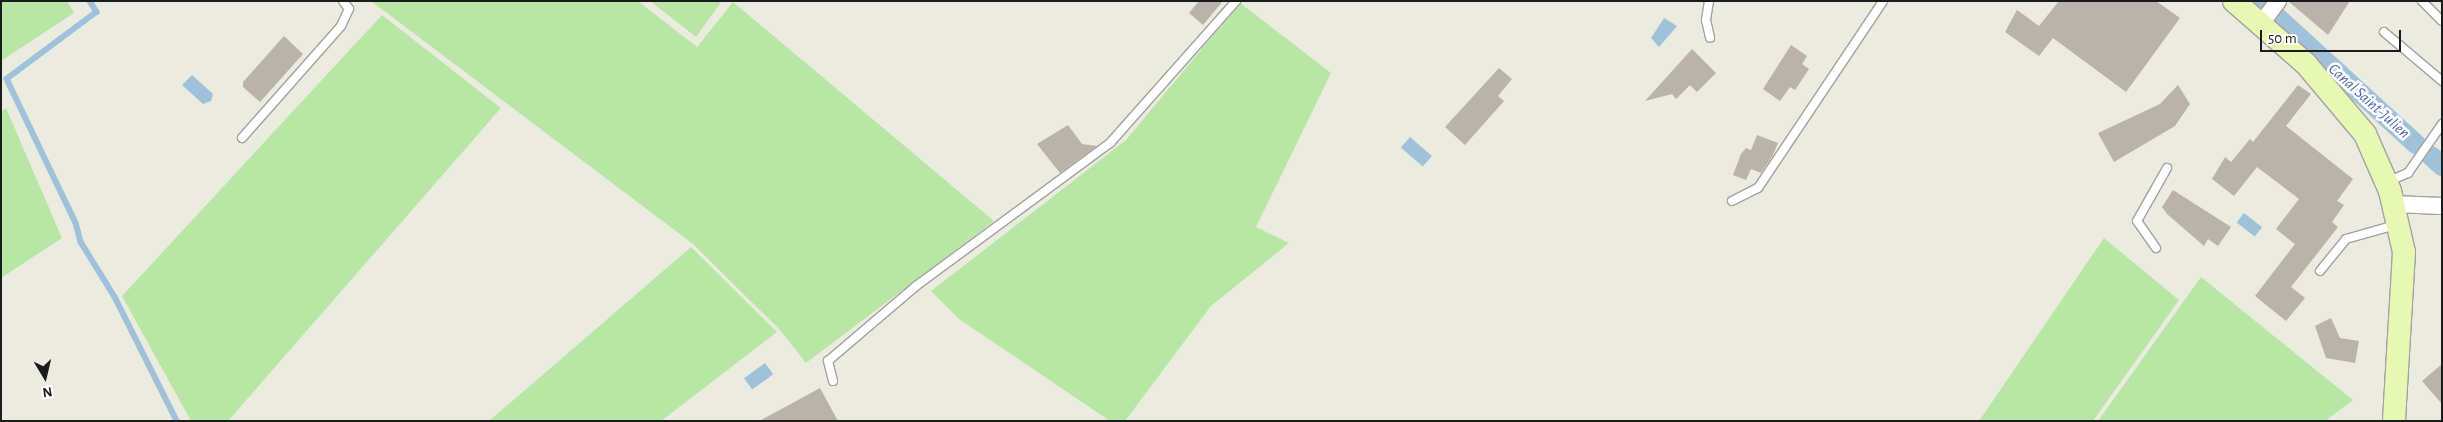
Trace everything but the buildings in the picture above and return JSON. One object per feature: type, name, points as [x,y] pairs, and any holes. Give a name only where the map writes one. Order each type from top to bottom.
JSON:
[{"type":"street","points":[[2234,1],[2262,23],[2306,64],[2365,134],[2386,182],[2396,214],[2404,252],[2394,421]]},
{"type":"street","points":[[2262,23],[2277,2]]},
{"type":"street","points":[[2396,214],[2442,206]]},
{"type":"lane","points":[[242,138],[341,26],[349,9],[343,1]]},
{"type":"lane","points":[[833,381],[828,361],[916,286],[1110,143],[1236,1]]},
{"type":"lane","points":[[1709,1],[1706,20],[1710,38]]},
{"type":"lane","points":[[1732,201],[1758,188],[1883,1]]},
{"type":"lane","points":[[2422,1],[2442,21]]},
{"type":"lane","points":[[2384,32],[2442,81]]},
{"type":"lane","points":[[2386,182],[2408,173],[2442,124]]},
{"type":"lane","points":[[2156,248],[2137,221],[2167,168]]},
{"type":"lane","points":[[2320,271],[2346,238],[2396,214]]},
{"type":"green space","points":[[1,1],[67,1],[74,13],[1,61]]},
{"type":"green space","points":[[371,1],[638,1],[697,47],[733,2],[994,221],[806,363],[781,331],[693,244]]},
{"type":"green space","points":[[650,1],[722,1],[696,37]]},
{"type":"green space","points":[[1240,3],[1331,73],[1256,227],[1289,243],[1211,306],[1125,421],[1110,421],[959,319],[931,291],[1126,140]]},
{"type":"green space","points":[[382,15],[501,108],[228,421],[191,421],[122,296]]},
{"type":"green space","points":[[6,108],[62,238],[1,278],[1,112]]},
{"type":"green space","points":[[2104,238],[2179,300],[2093,421],[1979,421]]},
{"type":"green space","points":[[691,247],[777,332],[661,421],[489,421]]},
{"type":"green space","points":[[2201,277],[2353,400],[2325,421],[2098,421]]},
{"type":"water","points":[[1664,18],[1677,26],[1659,47],[1651,38]]},
{"type":"water","points":[[192,75],[213,94],[211,101],[203,104],[182,85]]},
{"type":"water","points":[[1410,137],[1432,156],[1423,167],[1401,148]]},
{"type":"water","points":[[2244,213],[2262,227],[2255,237],[2237,222]]},
{"type":"water","points":[[765,363],[773,374],[752,390],[744,378]]},
{"type":"waterway","points":[[90,1],[97,12],[7,79],[76,223],[81,242],[115,297],[177,421]]},
{"type":"waterway","name":"Canal Saint-Julien","points":[[2261,1],[2264,4]]},
{"type":"waterway","name":"Canal Saint-Julien","points":[[2278,18],[2416,144]]},
{"type":"waterway","name":"Canal Saint-Julien","points":[[2431,156],[2442,166]]}]
